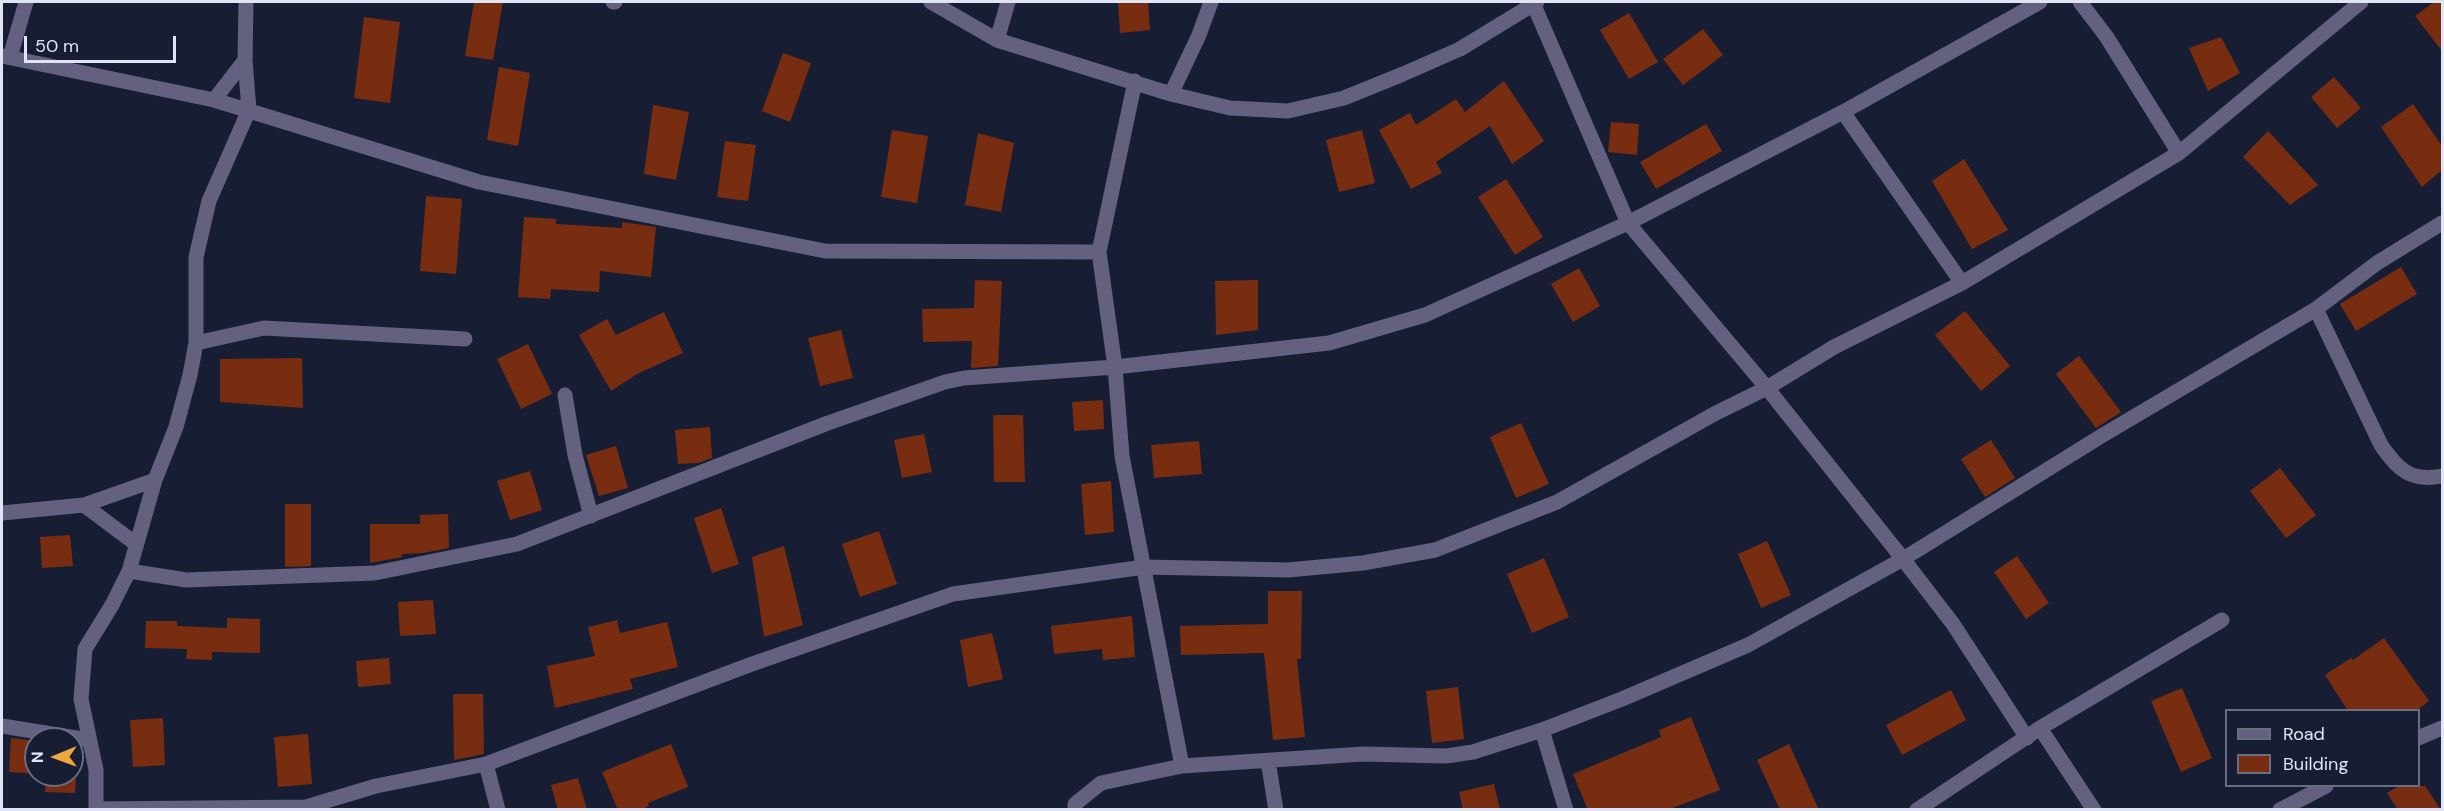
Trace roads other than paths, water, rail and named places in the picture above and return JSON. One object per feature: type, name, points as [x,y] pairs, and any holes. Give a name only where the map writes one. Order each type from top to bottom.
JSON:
[{"type":"street","points":[[26,2],[6,56],[214,100],[479,182],[825,251],[1099,252]]},
{"type":"street","points":[[246,2],[245,60],[249,110],[209,201],[196,257],[196,343],[176,427],[155,480],[129,571],[86,649],[81,699],[96,770],[96,809],[306,807],[376,786],[486,764],[752,664],[953,594],[1144,567],[1288,570],[1363,563],[1435,550],[1557,502],[1716,413],[1767,388],[1834,347],[1962,283],[2179,153],[2361,2]]},
{"type":"street","points":[[931,2],[997,40],[1172,94],[1230,108],[1288,111],[1344,98],[1460,49],[1535,2],[1628,223],[1767,388],[1903,559],[1953,624],[2027,738]]},
{"type":"street","points":[[997,40],[1008,2]]},
{"type":"street","points":[[1172,94],[1199,35],[1211,2]]},
{"type":"street","points":[[129,571],[186,580],[375,573],[517,544],[817,427],[945,382],[964,378],[1115,367],[1329,343],[1425,315],[1628,223],[1843,112],[2040,2]]},
{"type":"street","points":[[2080,2],[2106,36],[2179,153]]},
{"type":"street","points":[[214,100],[245,60]]},
{"type":"street","points":[[1135,81],[1099,252],[1115,367],[1122,456],[1182,766]]},
{"type":"street","points":[[1843,112],[1962,283]]},
{"type":"street","points":[[1075,810],[1076,804],[1101,783],[1182,766],[1363,754],[1446,756],[1473,752],[1542,730],[1622,699],[1748,645],[1903,559],[2103,435],[2316,309],[2378,263],[2442,223]]},
{"type":"street","points":[[2316,309],[2381,445],[2395,465],[2408,474],[2430,478],[2442,476]]},
{"type":"street","points":[[196,343],[264,328],[465,339]]},
{"type":"street","points":[[565,395],[575,455],[591,516]]},
{"type":"street","points":[[2,513],[84,505],[155,480]]},
{"type":"street","points":[[84,505],[136,544]]},
{"type":"street","points":[[1917,810],[2040,729],[2222,620]]},
{"type":"street","points":[[2,726],[89,740]]},
{"type":"street","points":[[2420,737],[2442,728]]},
{"type":"street","points":[[2040,729],[2094,810]]},
{"type":"street","points":[[1542,730],[1566,810]]},
{"type":"street","points":[[1268,761],[1276,810]]},
{"type":"street","points":[[486,764],[498,810]]},
{"type":"street","points":[[2280,810],[2324,787]]}]
